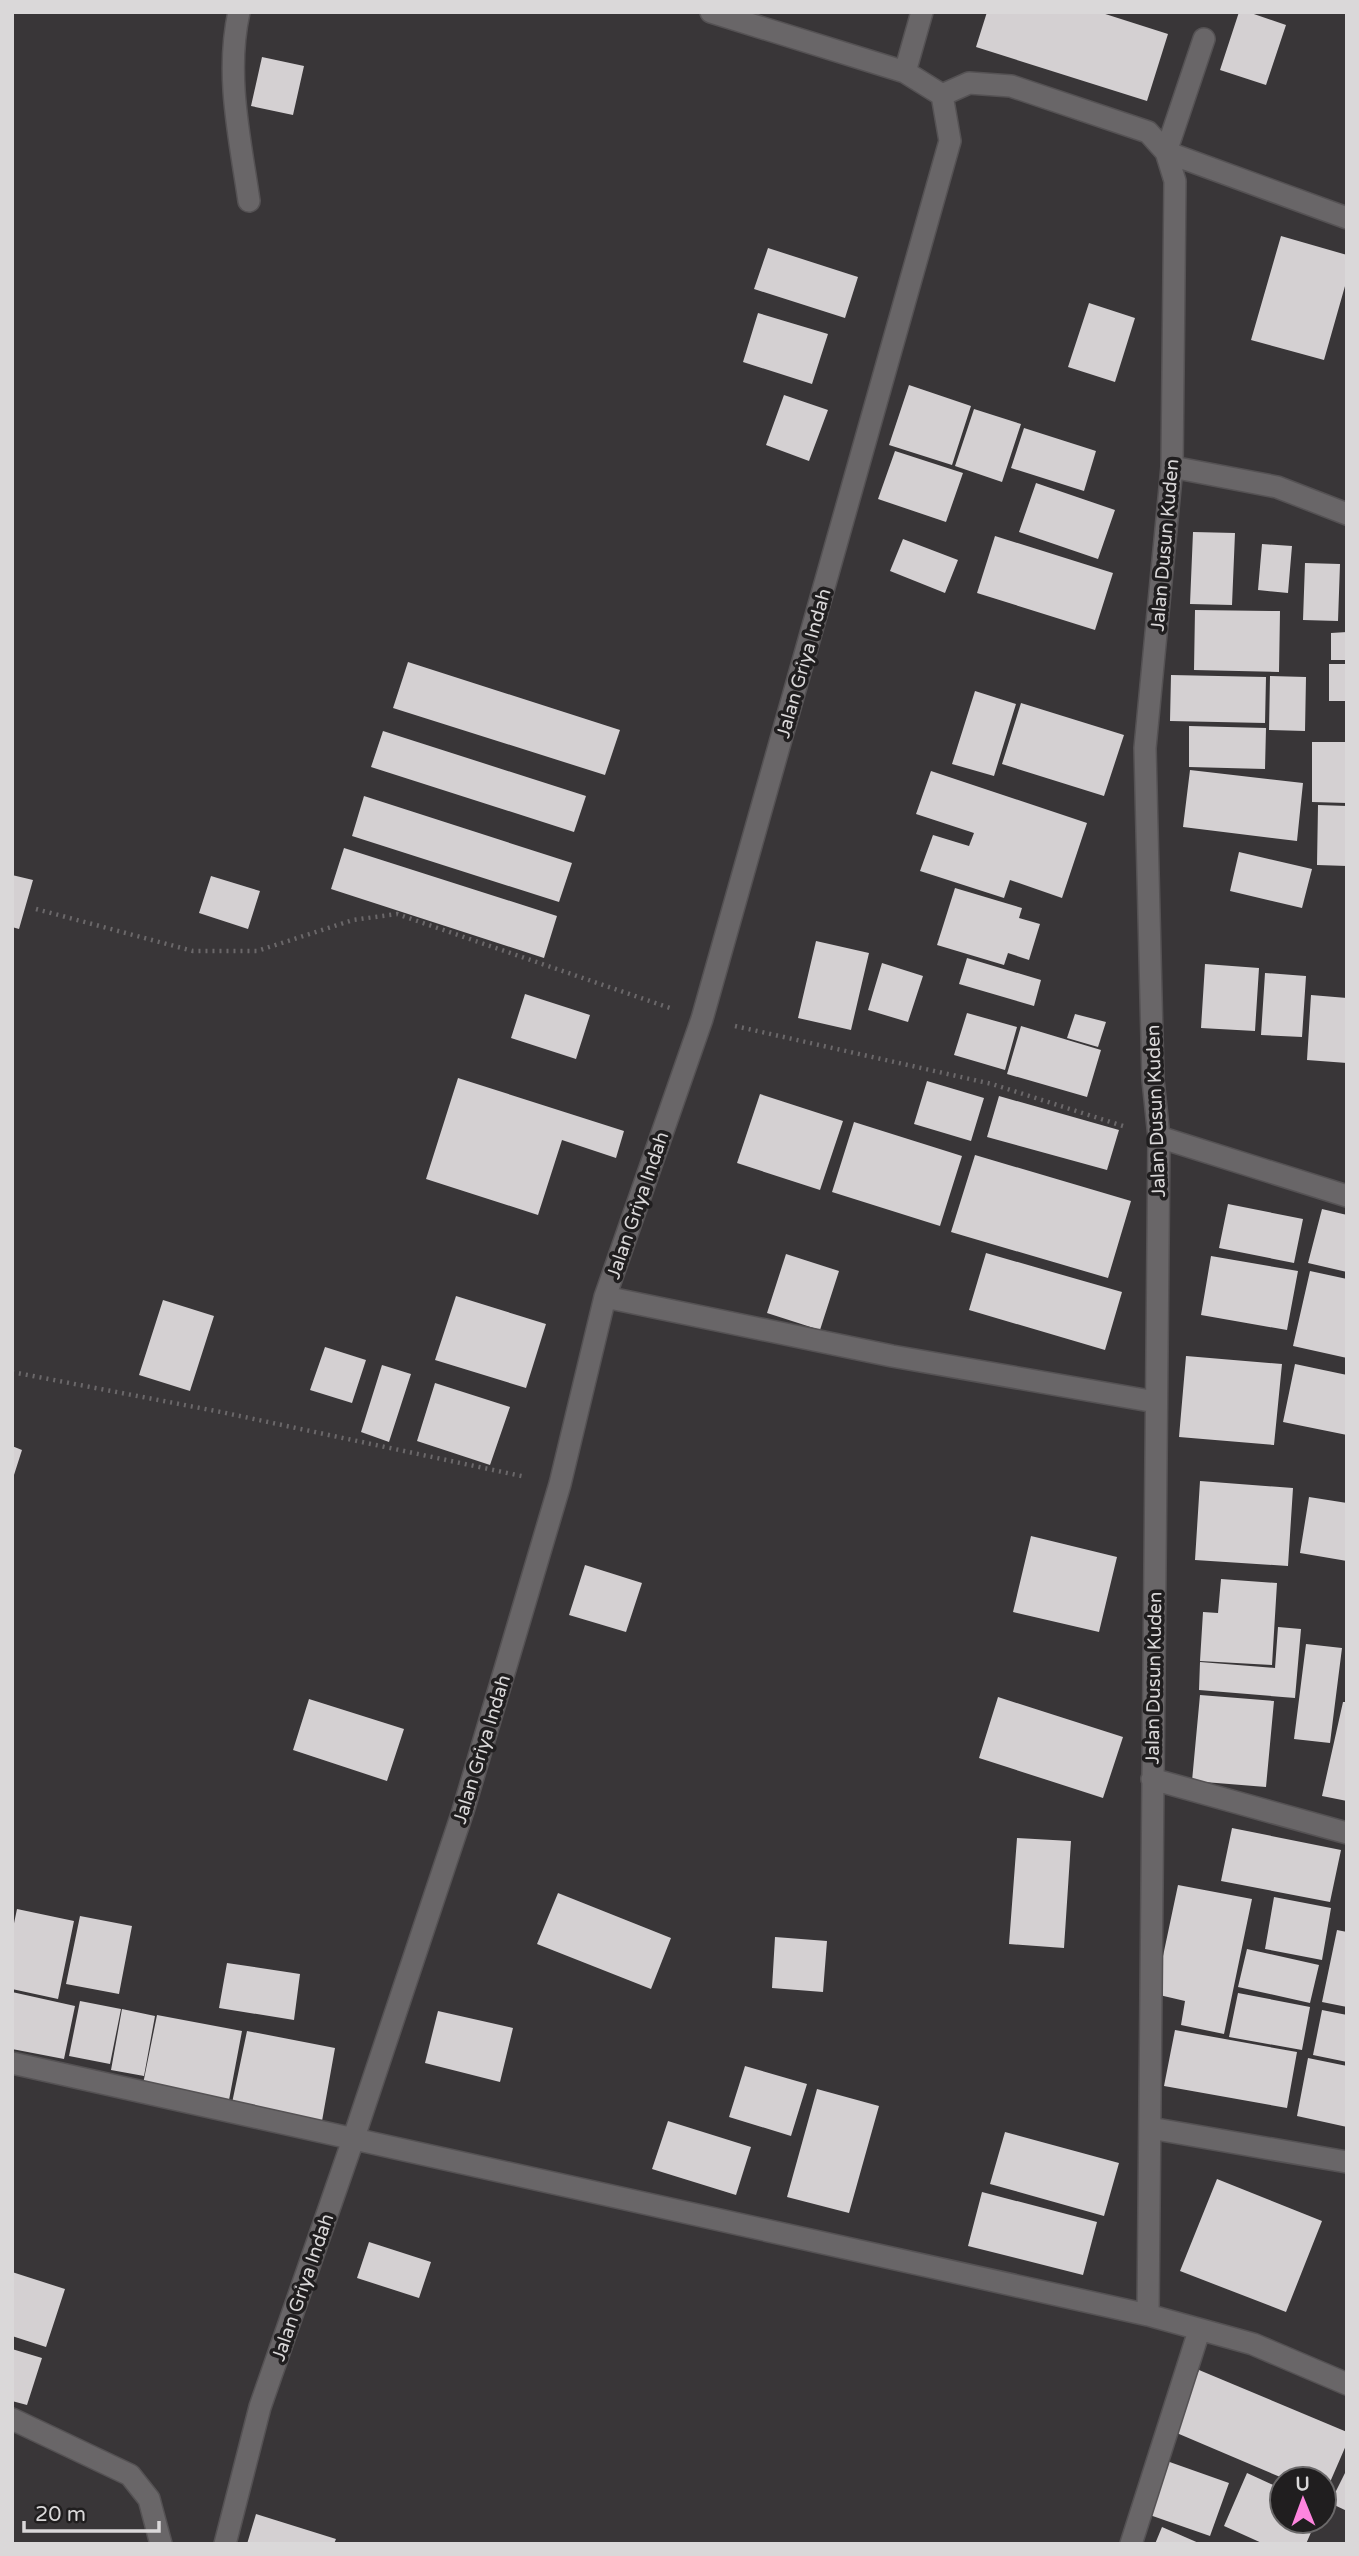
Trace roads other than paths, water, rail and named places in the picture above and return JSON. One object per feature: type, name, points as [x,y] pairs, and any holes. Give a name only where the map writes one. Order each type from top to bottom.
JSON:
[{"type":"street","points":[[239,12],[235,29],[232,83],[248,201]]},
{"type":"street","points":[[711,12],[905,72],[942,95],[969,83],[1011,86],[1148,132],[1166,152],[1347,218]]},
{"type":"street","points":[[905,72],[922,12]]},
{"type":"street","points":[[1166,152],[1204,40]]},
{"type":"street","name":"Jalan Griya Indah","points":[[225,2544],[260,2407],[463,1811],[560,1484],[605,1297],[702,1019],[950,141],[942,95]]},
{"type":"street","name":"Jalan Dusun Kuden","points":[[1147,2315],[1159,1137],[1153,1080],[1145,748],[1172,467],[1175,181],[1166,152]]},
{"type":"street","points":[[1172,467],[1277,487],[1347,513]]},
{"type":"street","points":[[1159,1137],[1345,1189]]},
{"type":"street","points":[[605,1297],[891,1356],[1156,1402]]},
{"type":"street","points":[[1152,1779],[1347,1833]]},
{"type":"street","points":[[12,2063],[1147,2315],[1254,2344],[1347,2384]]},
{"type":"street","points":[[1150,2128],[1347,2162]]},
{"type":"street","points":[[1131,2544],[1199,2331]]},
{"type":"street","points":[[12,2419],[130,2475],[149,2499],[161,2544]]}]
